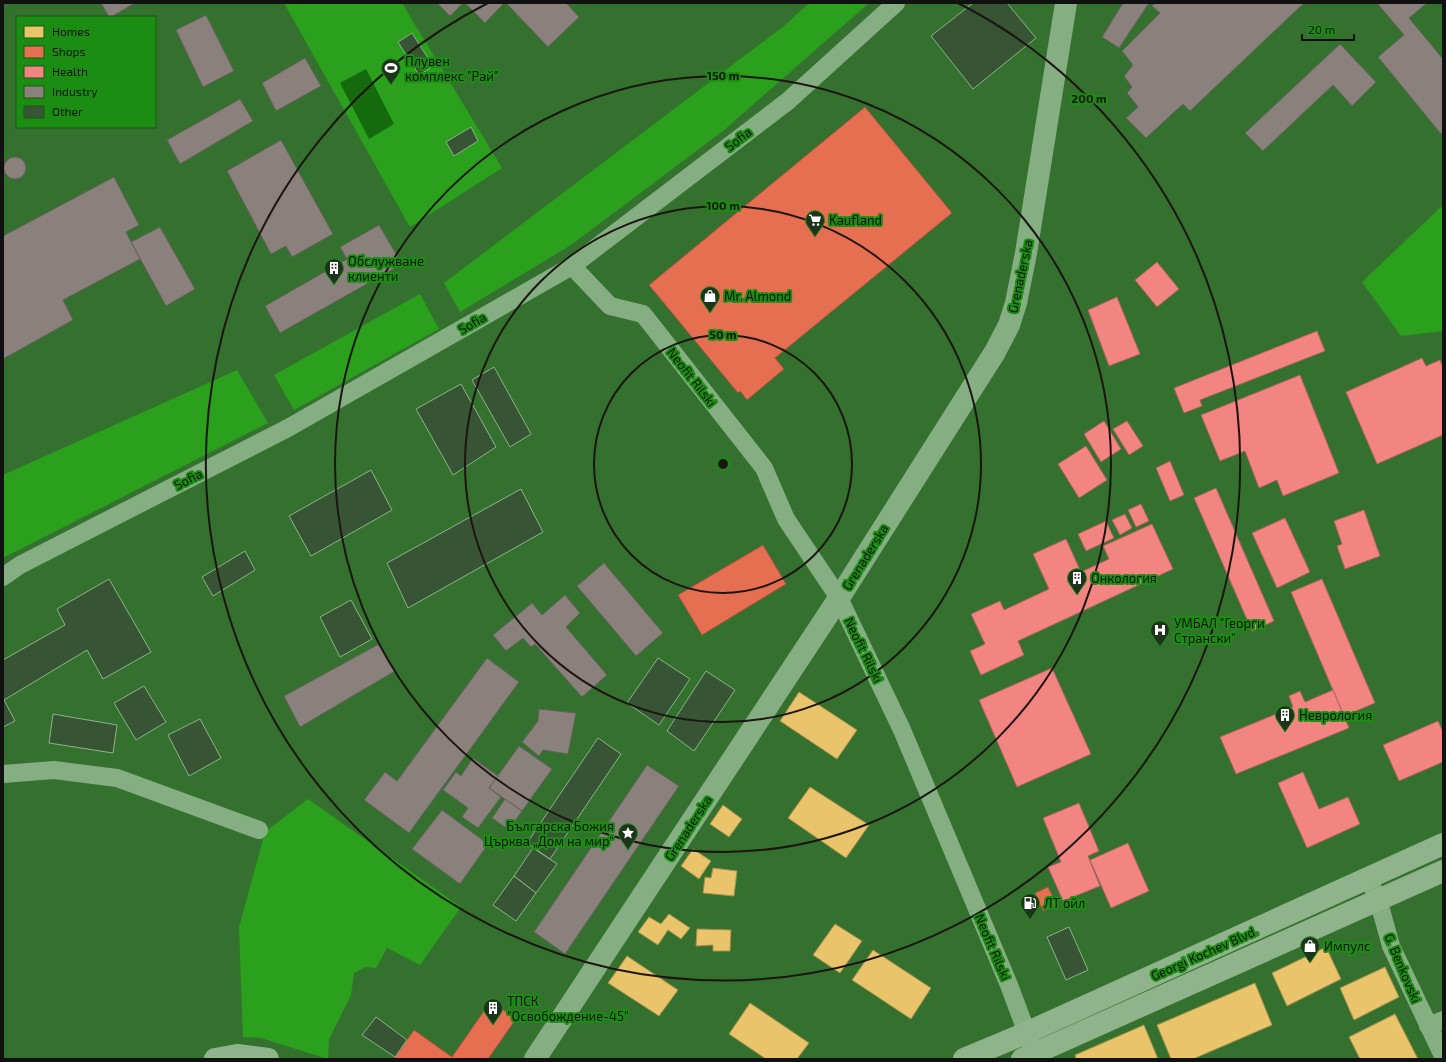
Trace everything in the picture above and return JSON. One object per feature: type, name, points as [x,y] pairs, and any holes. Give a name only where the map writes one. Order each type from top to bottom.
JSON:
[{"type":"main road","name":"Georgi Kochev Blvd.","points":[[964,1059],[1026,1033],[1443,844]]},
{"type":"main road","name":"Georgi Kochev Blvd.","points":[[1031,1057],[1378,899],[1443,871]]},
{"type":"main road","points":[[215,1059],[237,1055],[268,1059]]},
{"type":"street","name":"Sofia","points":[[3,577],[20,565],[288,428],[572,266],[788,101],[896,3]]},
{"type":"street","name":"Grenaderska","points":[[536,1059],[839,598],[995,352],[1009,325],[1016,304],[1026,253],[1066,3]]},
{"type":"street","name":"Neofit Rilski","points":[[572,266],[610,306],[643,314],[764,468],[786,519],[839,598],[902,730],[1009,985],[1026,1033],[1031,1057]]},
{"type":"street","points":[[3,774],[54,770],[117,778],[259,830]]},
{"type":"street","name":"G. Benkovski","points":[[1368,878],[1378,899],[1391,946],[1436,1023],[1443,1056]]},
{"type":"shaded area","name":"Плувен комплекс \"Рай\"","points":[[284,3],[402,3],[502,168],[410,227]]},
{"type":"shaded area","points":[[809,3],[869,3],[723,131],[571,245],[460,312],[444,283],[784,26]]},
{"type":"shaded area","points":[[366,69],[394,124],[369,139],[340,83]]},
{"type":"shaded area","points":[[1443,205],[1443,331],[1401,336],[1362,282]]},
{"type":"shaded area","points":[[420,294],[439,329],[294,410],[274,375]]},
{"type":"shaded area","points":[[237,370],[268,423],[3,558],[3,475]]},
{"type":"shaded area","points":[[308,799],[461,907],[420,965],[387,948],[376,968],[366,967],[354,973],[351,995],[329,1039],[328,1059],[261,1038],[243,1037],[239,927],[265,832]]},
{"type":"building: Homes","points":[[799,692],[857,730],[837,759],[780,721]]},
{"type":"building: Homes","points":[[810,787],[869,825],[846,858],[788,818]]},
{"type":"building: Homes","points":[[723,805],[742,819],[729,837],[710,824]]},
{"type":"building: Homes","points":[[693,849],[711,861],[699,879],[681,866]]},
{"type":"building: Homes","points":[[713,868],[737,871],[734,896],[703,893],[705,877],[711,878]]},
{"type":"building: Homes","points":[[669,914],[690,928],[681,939],[668,930],[658,945],[638,932],[649,917],[661,924]]},
{"type":"building: Homes","points":[[835,924],[862,941],[840,973],[813,955]]},
{"type":"building: Homes","points":[[697,929],[731,930],[730,951],[713,951],[713,945],[696,946]]},
{"type":"building: Homes","points":[[1326,947],[1341,979],[1287,1006],[1272,973]]},
{"type":"building: Homes","points":[[873,950],[931,988],[911,1019],[852,980]]},
{"type":"building: Homes","points":[[627,956],[678,990],[659,1016],[608,983]]},
{"type":"building: Homes","points":[[1385,967],[1399,997],[1354,1020],[1340,988]]},
{"type":"building: Homes","points":[[1255,983],[1272,1025],[1193,1059],[1171,1059],[1157,1025]]},
{"type":"building: Homes","points":[[750,1003],[809,1043],[797,1059],[766,1059],[729,1034]]},
{"type":"building: Homes","points":[[1395,1014],[1418,1059],[1360,1059],[1349,1037]]},
{"type":"building: Homes","points":[[1144,1025],[1158,1059],[1076,1059],[1075,1055]]},
{"type":"building: Shops","name":"Kaufland","points":[[865,107],[952,213],[775,358],[784,369],[747,400],[740,391],[738,393],[649,285]]},
{"type":"building: Shops","points":[[763,545],[786,584],[702,635],[678,595]]},
{"type":"building: Shops","points":[[1048,887],[1057,905],[1043,911],[1035,893]]},
{"type":"building: Shops","name":"ТПСК \"Освобождение-45\"","points":[[491,1001],[516,1019],[488,1059],[394,1059],[414,1030],[452,1057]]},
{"type":"building: Health","points":[[1157,262],[1179,289],[1157,307],[1135,280]]},
{"type":"building: Health","points":[[1117,297],[1140,354],[1109,366],[1088,310]]},
{"type":"building: Health","points":[[1317,331],[1325,351],[1200,400],[1202,406],[1184,413],[1174,388]]},
{"type":"building: Health","points":[[1422,358],[1426,366],[1440,360],[1443,367],[1443,435],[1377,464],[1346,392]]},
{"type":"building: Health","points":[[1300,375],[1339,473],[1283,496],[1277,480],[1259,488],[1245,451],[1220,461],[1201,415]]},
{"type":"building: Health","points":[[1104,421],[1121,449],[1101,462],[1084,434]]},
{"type":"building: Health","points":[[1127,421],[1143,446],[1129,455],[1113,429]]},
{"type":"building: Health","points":[[1086,446],[1107,480],[1079,498],[1058,464]]},
{"type":"building: Health","points":[[1170,461],[1184,495],[1170,501],[1156,468]]},
{"type":"building: Health","points":[[1216,488],[1274,621],[1252,631],[1194,498]]},
{"type":"building: Health","points":[[1141,504],[1149,521],[1136,527],[1128,510]]},
{"type":"building: Health","points":[[1364,510],[1380,556],[1345,569],[1337,546],[1342,544],[1334,521]]},
{"type":"building: Health","points":[[1125,514],[1132,528],[1120,535],[1112,520]]},
{"type":"building: Health","points":[[1285,518],[1310,572],[1277,588],[1252,533]]},
{"type":"building: Health","points":[[1106,521],[1114,538],[1086,551],[1078,534]]},
{"type":"building: Health","name":"Онкология","points":[[1152,524],[1173,569],[1018,641],[1024,655],[981,675],[970,651],[985,644],[971,614],[1000,601],[1004,610],[1049,589],[1033,554],[1066,539],[1081,572],[1109,559],[1103,546]]},
{"type":"building: Health","points":[[1322,579],[1375,703],[1344,716],[1291,592]]},
{"type":"building: Health","points":[[1052,668],[1091,754],[1017,787],[979,700]]},
{"type":"building: Health","name":"Неврология","points":[[1333,690],[1349,728],[1236,774],[1220,737],[1293,707],[1289,696],[1300,691],[1305,702]]},
{"type":"building: Health","points":[[1438,721],[1443,732],[1443,762],[1399,781],[1383,745]]},
{"type":"building: Health","points":[[1303,772],[1319,809],[1348,797],[1360,824],[1307,848],[1278,783]]},
{"type":"building: Health","points":[[1079,803],[1099,851],[1088,856],[1100,886],[1063,901],[1048,867],[1061,862],[1043,818]]},
{"type":"building: Health","points":[[1128,843],[1149,891],[1111,908],[1090,860]]},
{"type":"building: Industry","points":[[101,3],[135,3],[113,16],[108,16]]},
{"type":"building: Industry","points":[[437,3],[463,3],[450,16]]},
{"type":"building: Industry","points":[[465,3],[504,3],[485,23]]},
{"type":"building: Industry","points":[[506,3],[566,3],[579,17],[548,47]]},
{"type":"building: Industry","points":[[1123,3],[1149,3],[1119,48],[1102,37]]},
{"type":"building: Industry","points":[[1155,3],[1304,3],[1190,111],[1183,104],[1146,138],[1126,118],[1138,107],[1127,93],[1132,87],[1124,76],[1133,65],[1122,51],[1160,13],[1152,6]]},
{"type":"building: Industry","points":[[1377,3],[1427,3],[1409,18],[1443,59],[1443,132],[1441,134],[1378,57],[1404,35]]},
{"type":"building: Industry","points":[[206,15],[234,71],[203,87],[176,30]]},
{"type":"building: Industry","points":[[1340,44],[1376,82],[1352,106],[1333,85],[1263,151],[1245,133]]},
{"type":"building: Industry","points":[[305,58],[321,86],[276,111],[262,83]]},
{"type":"building: Industry","points":[[240,99],[253,121],[180,164],[167,140]]},
{"type":"building: Industry","points":[[281,140],[333,234],[292,257],[286,246],[271,254],[227,171]]},
{"type":"building: Industry","points":[[15,157],[23,160],[26,168],[23,176],[15,179],[7,176],[4,168],[7,160]]},
{"type":"building: Industry","points":[[114,177],[139,225],[126,232],[140,259],[63,300],[73,320],[3,359],[3,236]]},
{"type":"building: Industry","name":"Обслужване клиенти","points":[[379,225],[402,264],[280,333],[265,306],[347,259],[340,247]]},
{"type":"building: Industry","points":[[160,227],[195,289],[166,306],[131,242]]},
{"type":"building: Industry","points":[[604,563],[663,633],[636,656],[577,586]]},
{"type":"building: Industry","points":[[565,595],[580,613],[566,627],[607,675],[582,697],[535,644],[531,647],[523,638],[506,651],[493,635],[532,603],[542,615]]},
{"type":"building: Industry","points":[[379,644],[395,671],[300,727],[284,696]]},
{"type":"building: Industry","points":[[487,658],[519,682],[409,833],[364,800],[385,772],[397,781]]},
{"type":"building: Industry","points":[[539,709],[576,713],[568,754],[543,750],[539,756],[522,742],[538,721]]},
{"type":"building: Industry","points":[[519,746],[552,769],[522,811],[489,788]]},
{"type":"building: Industry","points":[[473,758],[498,776],[489,788],[501,797],[478,828],[462,817],[468,808],[443,790],[456,772],[461,776]]},
{"type":"building: Industry","points":[[647,765],[679,786],[565,954],[534,932]]},
{"type":"building: Industry","points":[[505,799],[522,811],[509,830],[492,818]]},
{"type":"building: Industry","points":[[442,810],[488,844],[460,884],[412,849]]},
{"type":"building: Other","points":[[973,3],[1007,3],[1036,38],[973,89],[931,36]]},
{"type":"building: Other","points":[[412,33],[433,66],[419,75],[398,42]]},
{"type":"building: Other","points":[[471,127],[478,141],[454,156],[446,142]]},
{"type":"building: Other","points":[[494,367],[531,434],[510,447],[472,380]]},
{"type":"building: Other","points":[[461,384],[496,447],[453,475],[416,409]]},
{"type":"building: Other","points":[[371,470],[392,510],[311,556],[289,516]]},
{"type":"building: Other","points":[[521,489],[543,532],[408,608],[387,563]]},
{"type":"building: Other","points":[[245,551],[255,570],[213,596],[202,577]]},
{"type":"building: Other","points":[[109,579],[151,652],[103,679],[87,650],[4,700],[15,721],[3,727],[3,660],[65,625],[57,609]]},
{"type":"building: Other","points":[[351,600],[372,639],[340,657],[320,617]]},
{"type":"building: Other","points":[[658,658],[690,679],[659,725],[627,703]]},
{"type":"building: Other","points":[[706,671],[735,690],[694,751],[667,731]]},
{"type":"building: Other","points":[[144,686],[166,722],[136,740],[114,703]]},
{"type":"building: Other","points":[[53,714],[117,725],[113,753],[49,743]]},
{"type":"building: Other","points":[[200,719],[221,758],[189,776],[168,735]]},
{"type":"building: Other","points":[[598,738],[621,754],[550,859],[527,843]]},
{"type":"building: Other","points":[[533,848],[557,864],[536,893],[514,876]]},
{"type":"building: Other","points":[[514,876],[536,893],[516,921],[493,905]]},
{"type":"building: Other","points":[[1069,927],[1088,970],[1066,980],[1047,937]]},
{"type":"building: Other","points":[[376,1017],[407,1040],[395,1057],[362,1035]]},
{"type":"place","name":"Плувен комплекс \"Рай\"","points":[[391,85]]},
{"type":"place","name":"Kaufland","points":[[815,237]]},
{"type":"place","name":"Обслужване клиенти","points":[[334,285]]},
{"type":"place","name":"Mr. Almond","points":[[710,313]]},
{"type":"place","name":"Онкология","points":[[1077,595]]},
{"type":"place","name":"УМБАЛ \"Георги Странски\"","points":[[1160,647]]},
{"type":"place","name":"Неврология","points":[[1285,732]]},
{"type":"place","name":"Българска Божия Църква „Дом на мир“","points":[[628,850]]},
{"type":"place","name":"ЛТ ойл","points":[[1030,920]]},
{"type":"place","name":"Импулс","points":[[1310,963]]},
{"type":"place","name":"ТПСК \"Освобождение-45\"","points":[[493,1025]]}]
